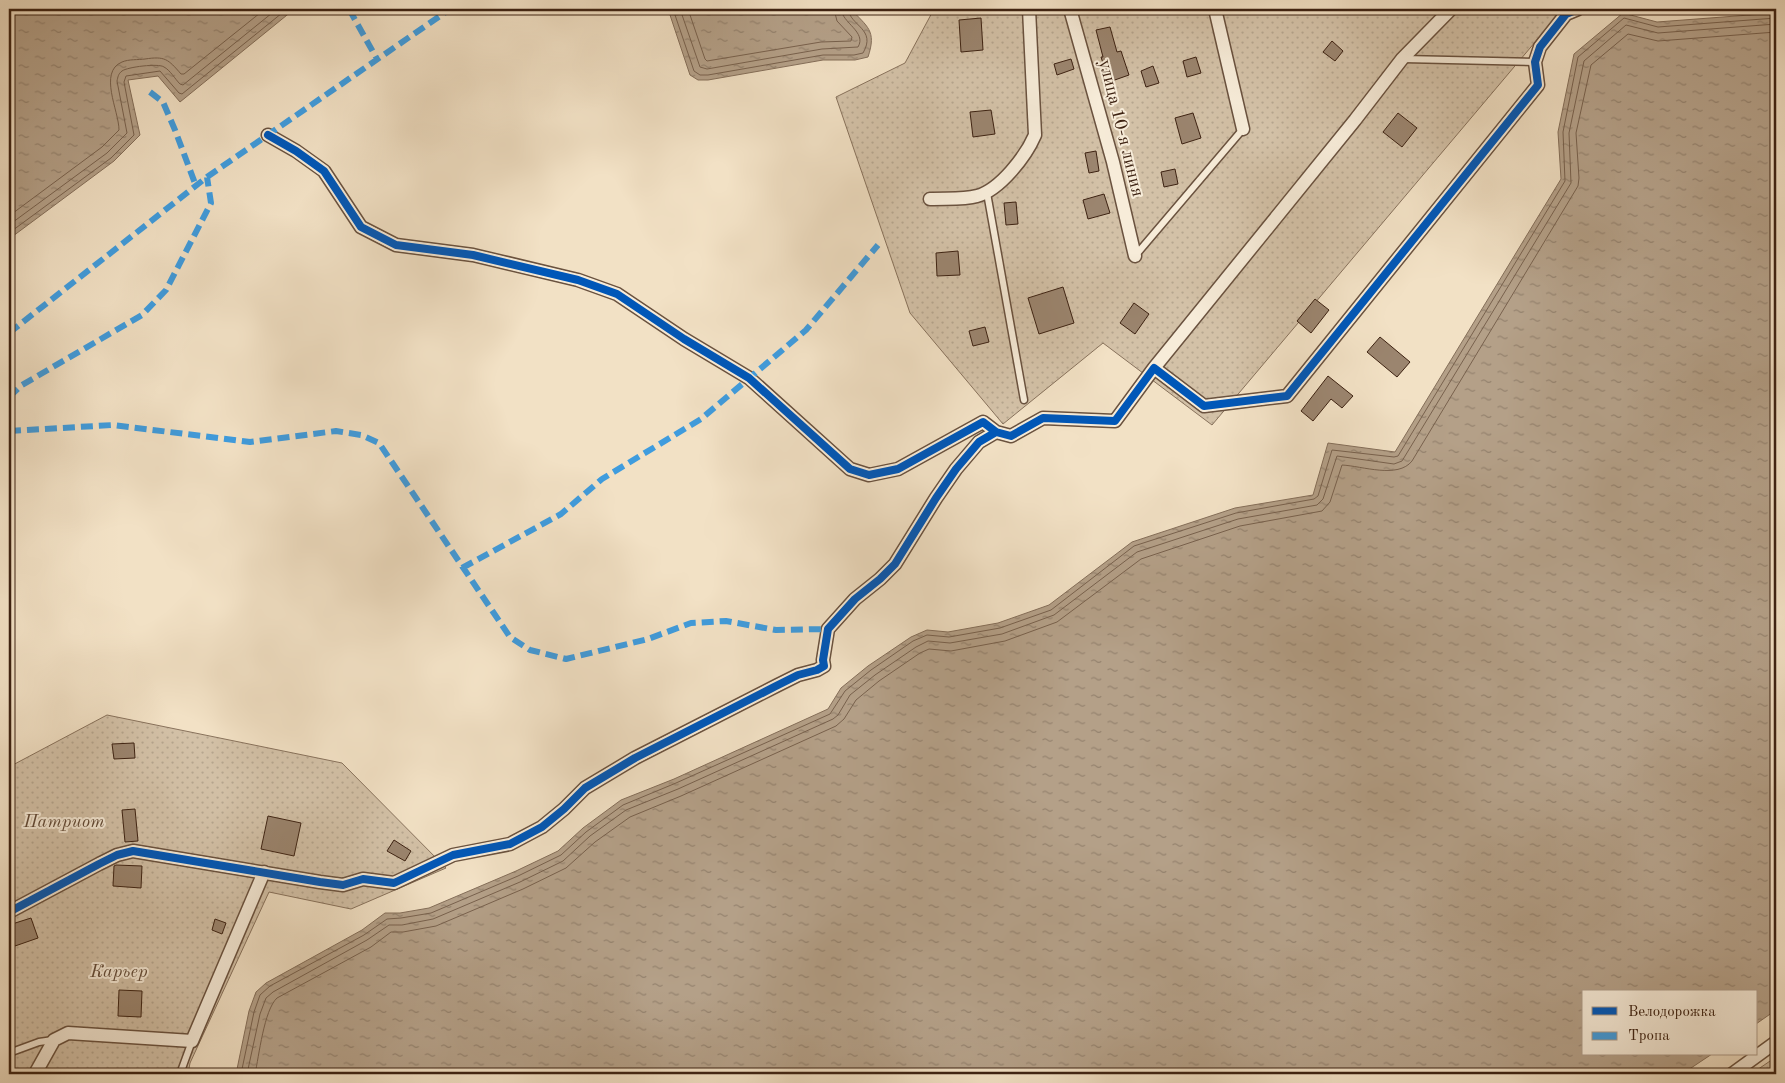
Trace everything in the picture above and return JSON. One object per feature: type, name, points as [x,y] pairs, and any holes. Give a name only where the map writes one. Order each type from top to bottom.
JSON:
[{"type":"street","points":[[930,199],[976,197],[987,193],[1000,183],[1029,148],[1035,135],[1029,9]]},
{"type":"street","name":"улица 10-я линия","points":[[1070,9],[1113,162],[1135,256]]},
{"type":"street","points":[[1215,9],[1243,129]]},
{"type":"street","points":[[268,135],[296,150],[324,171],[361,227],[396,245],[473,256],[578,280],[617,294],[684,339],[749,378],[850,469],[869,475],[898,469],[983,422],[996,432],[1011,436],[1043,418],[1115,421],[1154,368],[1356,120],[1402,59],[1450,9]]},
{"type":"street","points":[[1154,368],[1204,406],[1287,396],[1538,85],[1535,62],[1540,47],[1566,14],[1578,9]]},
{"type":"street","points":[[9,912],[117,855],[133,852],[320,882],[343,884],[363,879],[394,883],[453,854],[510,844],[542,828],[585,788],[635,758],[798,675],[824,666],[823,660],[828,629],[855,599],[895,564],[956,469],[978,442],[996,432]]},
{"type":"street","points":[[35,1074],[54,1040],[68,1033],[192,1041],[264,872]]},
{"type":"street","points":[[1758,1055],[1776,1042]]},
{"type":"street","points":[[1732,1074],[1757,1056]]},
{"type":"lane","points":[[1402,59],[1535,62]]},
{"type":"lane","points":[[1135,256],[1243,129]]},
{"type":"lane","points":[[987,193],[1024,400]]},
{"type":"lane","points":[[9,1053],[40,1042],[54,1040]]},
{"type":"lane","points":[[180,1074],[192,1041]]},
{"type":"green space","points":[[934,9],[1563,9],[1212,425],[1103,343],[1003,424],[910,313],[836,97],[905,63]]},
{"type":"green space","name":"Карьер","points":[[107,715],[342,763],[446,868],[351,909],[269,892],[190,1063],[188,1074],[9,1074],[9,767]]},
{"type":"green space","points":[[1776,1057],[1776,1074],[1751,1074]]},
{"type":"water","points":[[9,9],[292,9],[292,11],[180,102],[158,76],[128,80],[140,135],[114,161],[9,239]]},
{"type":"water","points":[[668,9],[851,9],[869,30],[871,48],[868,57],[855,60],[823,60],[708,80],[698,80],[690,75]]},
{"type":"water","points":[[1623,13],[1657,22],[1776,13],[1776,1010],[1758,1023],[1758,990],[1582,990],[1582,1056],[1709,1056],[1682,1074],[236,1074],[249,1011],[256,992],[266,983],[362,930],[385,913],[400,913],[429,908],[558,851],[583,828],[621,800],[674,779],[828,709],[841,688],[868,666],[911,637],[927,630],[948,632],[998,623],[1049,605],[1132,542],[1235,508],[1313,495],[1328,443],[1395,452],[1561,179],[1558,132],[1574,54]]},
{"type":"building","points":[[981,18],[983,50],[961,52],[959,20]]},
{"type":"building","points":[[1110,27],[1117,52],[1121,51],[1129,75],[1109,82],[1101,57],[1103,57],[1096,30]]},
{"type":"building","points":[[1332,41],[1343,51],[1335,61],[1323,52]]},
{"type":"building","points":[[1196,57],[1201,73],[1187,77],[1183,61]]},
{"type":"building","points":[[1071,59],[1074,69],[1057,75],[1054,64]]},
{"type":"building","points":[[1153,66],[1159,83],[1146,87],[1141,71]]},
{"type":"building","points":[[991,110],[995,134],[973,137],[970,112]]},
{"type":"building","points":[[1193,113],[1201,138],[1182,144],[1175,118]]},
{"type":"building","points":[[1398,113],[1417,128],[1402,147],[1383,132]]},
{"type":"building","points":[[1096,151],[1099,171],[1089,173],[1085,153]]},
{"type":"building","points":[[1175,169],[1178,184],[1164,187],[1161,172]]},
{"type":"building","points":[[1104,194],[1110,213],[1088,219],[1083,200]]},
{"type":"building","points":[[1016,202],[1018,224],[1006,225],[1004,203]]},
{"type":"building","points":[[958,251],[960,275],[937,276],[936,253]]},
{"type":"building","points":[[1063,287],[1074,323],[1039,334],[1028,298]]},
{"type":"building","points":[[1315,299],[1329,310],[1311,333],[1297,321]]},
{"type":"building","points":[[1134,303],[1149,314],[1135,334],[1120,323]]},
{"type":"building","points":[[985,327],[989,342],[973,346],[969,331]]},
{"type":"building","points":[[1380,337],[1410,362],[1397,377],[1367,352]]},
{"type":"building","points":[[1328,376],[1353,396],[1342,408],[1331,399],[1313,421],[1301,411]]},
{"type":"building","points":[[134,743],[135,758],[114,759],[112,744]]},
{"type":"building","points":[[135,809],[138,841],[125,842],[122,810]]},
{"type":"building","points":[[268,816],[301,823],[294,856],[261,849]]},
{"type":"building","points":[[394,840],[411,851],[405,861],[387,851]]},
{"type":"building","points":[[114,866],[142,866],[141,888],[113,886]]},
{"type":"building","points":[[31,918],[38,938],[15,946],[9,925]]},
{"type":"building","points":[[215,919],[226,923],[222,934],[212,930]]},
{"type":"building","points":[[119,990],[142,991],[141,1017],[118,1016]]},
{"type":"marked path","points":[[349,9],[377,59]]},
{"type":"marked path","points":[[9,333],[207,177],[450,9]]},
{"type":"marked path","points":[[150,92],[163,102],[196,186]]},
{"type":"marked path","points":[[9,397],[22,385],[142,315],[166,290],[211,203],[207,177]]},
{"type":"marked path","points":[[462,568],[561,514],[602,479],[701,419],[806,330],[878,245]]},
{"type":"marked path","points":[[9,431],[113,425],[250,442],[336,431],[361,435],[379,443],[510,637],[530,650],[566,659],[648,639],[691,623],[726,621],[776,630],[828,629]]},
{"type":"cycle path","points":[[268,135],[296,151],[324,171],[361,227],[396,245],[473,255],[578,280],[617,294],[684,339],[749,378],[850,469],[869,475],[898,469],[983,422],[996,432],[1011,436],[1043,418],[1115,421],[1154,368],[1204,406],[1287,396],[1538,85],[1535,62],[1540,47],[1566,14],[1578,9]]},
{"type":"cycle path","points":[[9,912],[117,855],[133,851],[343,885],[363,879],[394,883],[453,855],[510,844],[542,827],[585,788],[635,758],[798,675],[824,666],[823,660],[828,629],[855,599],[895,564],[956,469],[979,442],[996,432]]},
{"type":"park label","name":"Патриот","points":[[64,822]]}]
